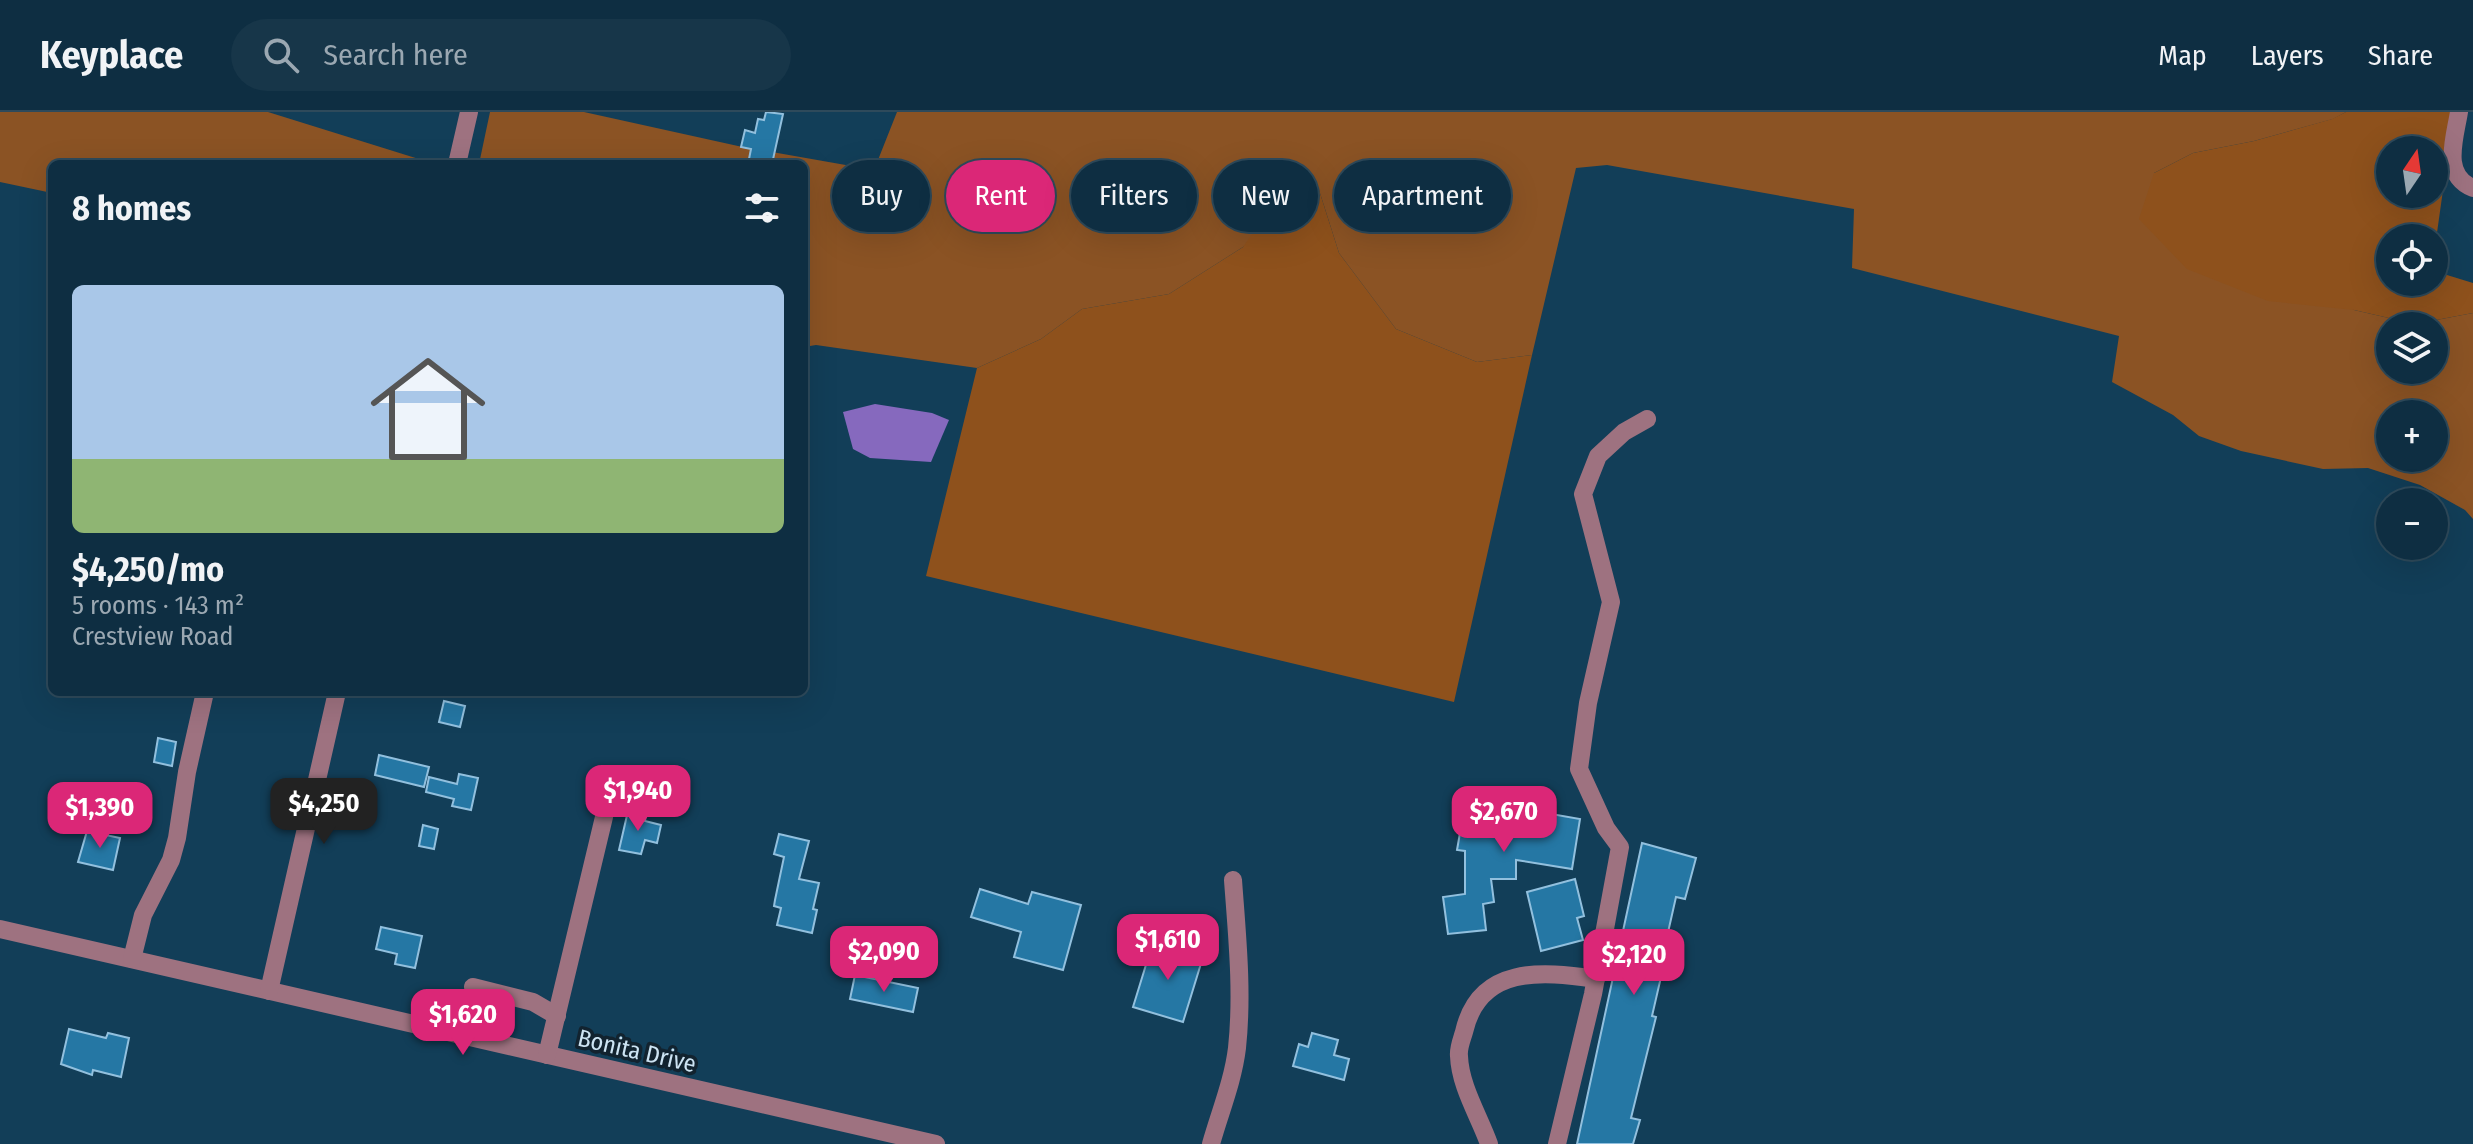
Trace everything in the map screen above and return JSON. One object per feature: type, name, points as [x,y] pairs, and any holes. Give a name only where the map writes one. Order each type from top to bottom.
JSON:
[{"type":"street","points":[[458,160],[469,112]]},
{"type":"street","points":[[2459,112],[2452,157],[2454,170],[2473,188]]},
{"type":"street","points":[[1557,1144],[1596,979],[1620,847],[1606,828],[1579,769],[1588,703],[1611,602],[1583,494],[1598,456],[1624,432],[1647,419]]},
{"type":"street","points":[[132,959],[143,915],[174,849],[204,696]]},
{"type":"street","points":[[269,991],[336,696]]},
{"type":"street","points":[[547,1055],[604,817]]},
{"type":"street","points":[[1211,1144],[1237,1047],[1239,965],[1233,880]]},
{"type":"street","name":"Bonita Drive","points":[[0,929],[936,1144]]},
{"type":"street","points":[[1489,1144],[1463,1079],[1458,1054],[1468,1013],[1485,992],[1508,977],[1569,975],[1596,979]]},
{"type":"street","points":[[473,987],[533,1002],[557,1016]]},
{"type":"shaded area","points":[[0,112],[268,112],[422,160],[48,160],[48,192],[0,182]]},
{"type":"shaded area","points":[[490,112],[584,112],[738,146],[832,163],[832,232],[930,232],[930,160],[878,160],[897,112],[2346,112],[2333,119],[2254,141],[2193,153],[2154,173],[2354,310],[2376,315],[2376,384],[2448,384],[2448,318],[2473,313],[2473,519],[2465,510],[2448,501],[2448,488],[2425,488],[2380,472],[2448,472],[2448,400],[2376,400],[2376,471],[2323,469],[2241,451],[2199,436],[2173,415],[2112,382],[2119,336],[1852,268],[1854,209],[1607,165],[1576,168],[1532,355],[1477,362],[1396,329],[1339,253],[1318,191],[1318,160],[1213,160],[1213,232],[1263,232],[1169,294],[1082,309],[1041,339],[977,368],[808,346],[808,160],[480,160]]},
{"type":"shaded area","points":[[2346,112],[2454,112],[2448,155],[2448,136],[2376,136],[2376,208],[2440,208],[2438,224],[2376,224],[2376,296],[2448,296],[2448,275],[2473,283],[2473,313],[2448,318],[2448,312],[2376,312],[2376,315],[2268,301],[2187,269],[2139,219],[2154,173],[2193,153],[2254,141],[2332,119]]},
{"type":"shaded area","points":[[1319,190],[1339,253],[1396,329],[1477,362],[1532,355],[1454,702],[926,576],[977,368],[1041,339],[1082,309],[1169,294],[1243,247],[1254,232],[1318,232]]},
{"type":"shaded area","points":[[875,404],[932,413],[949,420],[931,462],[870,458],[853,449],[843,412]]},
{"type":"building","points":[[766,112],[783,114],[773,160],[749,160],[751,149],[741,147],[745,130],[755,133],[758,119],[764,120]]},
{"type":"building","points":[[444,701],[465,706],[460,727],[439,722]]},
{"type":"building","points":[[158,738],[176,742],[172,766],[154,762]]},
{"type":"building","points":[[379,755],[429,767],[424,787],[375,775]]},
{"type":"building","points":[[459,774],[478,778],[471,810],[452,806],[454,799],[426,792],[429,777],[457,784]]},
{"type":"building","points":[[1466,799],[1580,819],[1572,869],[1516,860],[1516,879],[1491,879],[1494,902],[1483,904],[1486,930],[1448,934],[1443,897],[1465,894],[1465,851],[1457,850]]},
{"type":"building","points":[[628,811],[646,815],[645,821],[661,825],[657,843],[645,840],[641,854],[619,850]]},
{"type":"building","points":[[423,825],[438,829],[434,849],[419,846]]},
{"type":"building","points":[[87,831],[120,838],[113,870],[78,862]]},
{"type":"building","points":[[779,834],[809,841],[799,879],[819,883],[812,933],[777,925],[781,908],[774,906],[784,857],[774,854]]},
{"type":"building","points":[[1642,843],[1696,858],[1685,899],[1676,897],[1664,950],[1667,951],[1652,1016],[1656,1017],[1631,1118],[1640,1120],[1633,1144],[1577,1144]]},
{"type":"building","points":[[1575,879],[1584,916],[1577,918],[1583,940],[1541,951],[1527,892]]},
{"type":"building","points":[[980,889],[1028,904],[1032,892],[1081,905],[1063,970],[1014,957],[1021,932],[971,917]]},
{"type":"building","points":[[381,927],[422,936],[415,968],[395,964],[397,954],[376,949]]},
{"type":"building","points":[[1153,942],[1203,957],[1183,1022],[1133,1007]]},
{"type":"building","points":[[855,975],[918,988],[913,1012],[850,999]]},
{"type":"building","points":[[69,1029],[106,1038],[108,1033],[129,1038],[121,1077],[93,1070],[92,1075],[61,1064]]},
{"type":"building","points":[[1312,1033],[1338,1040],[1334,1055],[1349,1059],[1344,1080],[1293,1066],[1299,1044],[1308,1047]]}]
